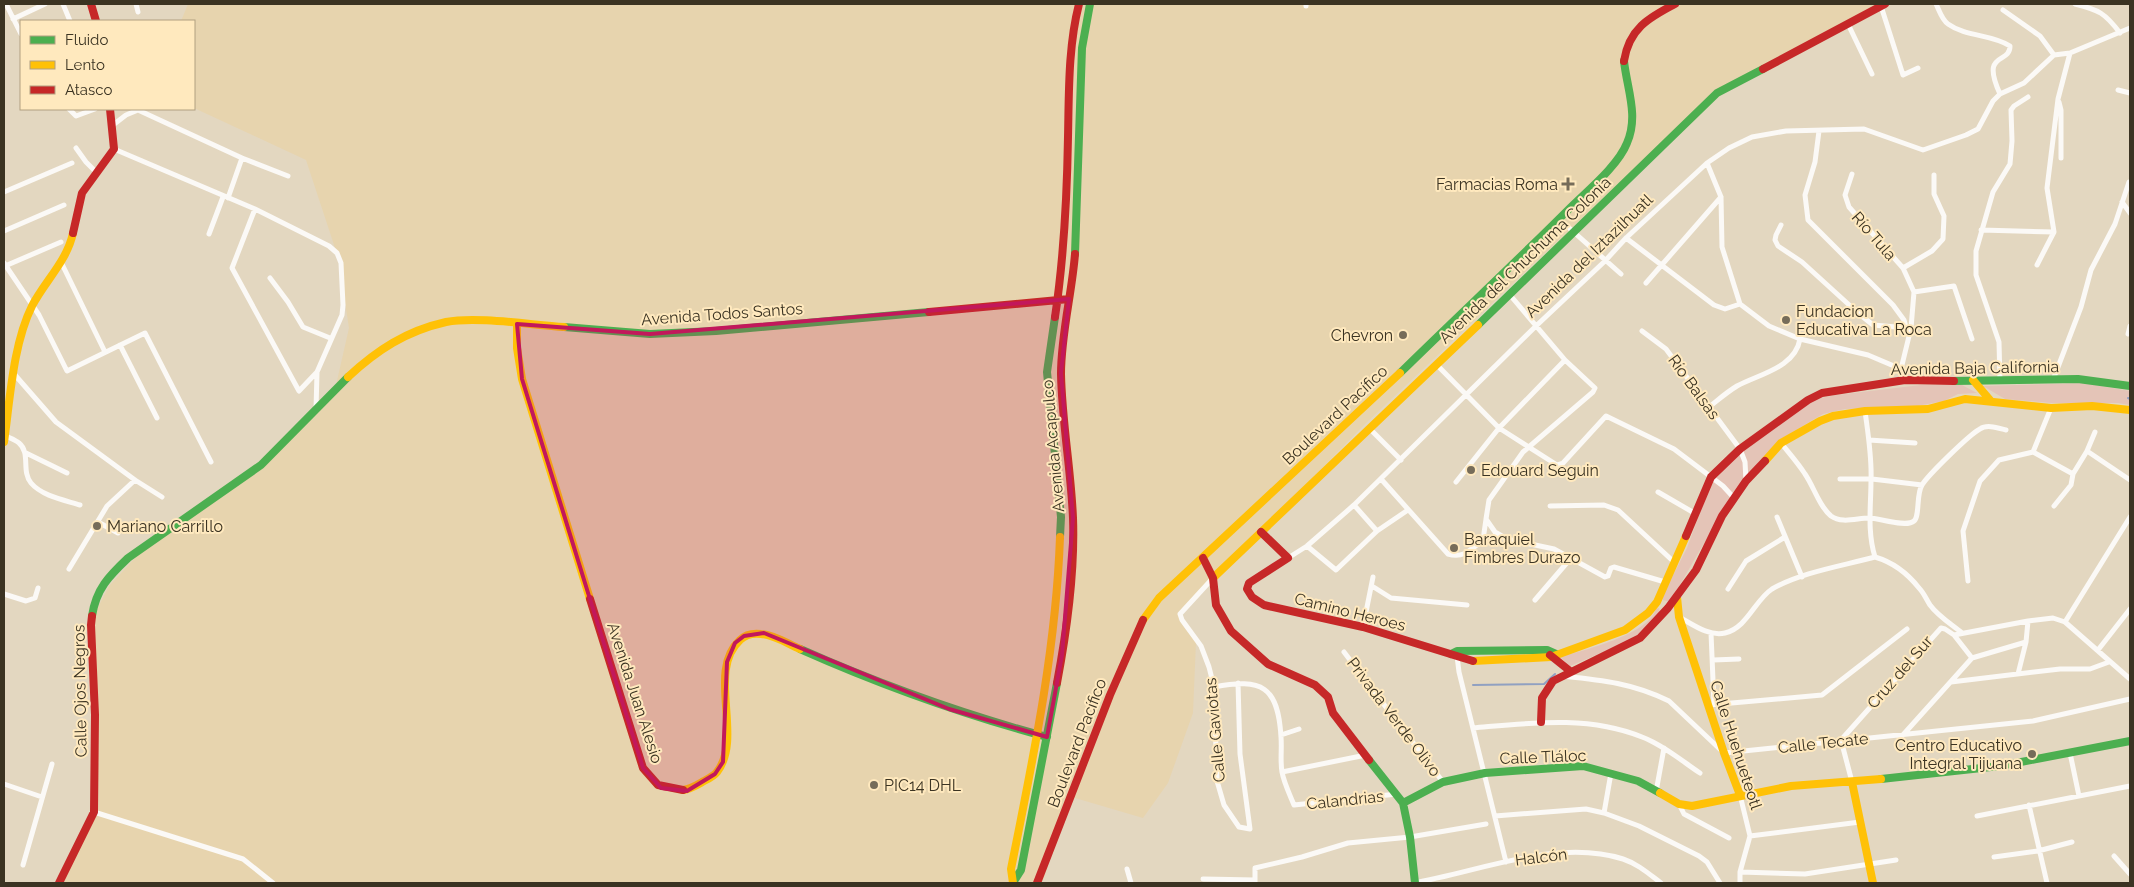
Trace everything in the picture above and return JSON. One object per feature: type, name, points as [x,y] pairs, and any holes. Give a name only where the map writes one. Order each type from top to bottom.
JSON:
[{"type":"street","points":[[6,4],[20,32]]},
{"type":"street","points":[[13,19],[45,4]]},
{"type":"street","points":[[63,4],[70,20]]},
{"type":"street","points":[[91,4],[96,20]]},
{"type":"street","points":[[136,4],[138,12]]},
{"type":"street","name":"Avenida Acapulco","points":[[1014,882],[1011,869],[1038,734],[1051,654],[1059,570],[1061,517],[1047,372],[1066,219],[1070,66],[1073,27],[1079,4]]},
{"type":"street","name":"Avenida Acapulco","points":[[1014,882],[1021,870],[1047,737],[1062,655],[1072,567],[1073,518],[1060,373],[1069,299],[1073,284],[1078,206],[1082,48],[1090,4]]},
{"type":"street","name":"Boulevard Pacífico","points":[[1037,883],[1139,625],[1159,598],[1559,220],[1616,161],[1630,143],[1634,125],[1634,110],[1624,70],[1627,46],[1633,34],[1647,20],[1675,4]]},
{"type":"street","points":[[1936,4],[1946,23],[1962,31],[1990,38],[2010,46],[2008,52],[1993,64],[1992,67],[2000,94],[2024,83],[2054,56],[2070,53],[2130,29]]},
{"type":"street","points":[[2075,4],[2099,10],[2108,17],[2120,33]]},
{"type":"street","points":[[1883,5],[1903,75],[1918,68]]},
{"type":"street","name":"Avenida del Chuchuma Colonia","points":[[1213,578],[1510,295],[1717,93],[1883,5]]},
{"type":"street","points":[[2003,10],[2040,36],[2054,56]]},
{"type":"street","points":[[1848,24],[1872,74]]},
{"type":"street","points":[[2037,265],[2054,232],[2047,188],[2058,99],[2070,53]]},
{"type":"street","points":[[2118,90],[2130,93]]},
{"type":"street","name":"Avenida del Iztazilhuatl","points":[[1248,589],[1249,583],[1307,546],[1354,505],[1605,261],[1626,238],[1707,163],[1729,148],[1752,137],[1786,131],[1864,129],[1923,150],[1978,129],[1993,101],[2000,94]]},
{"type":"street","points":[[2000,381],[1999,342],[1976,275],[1976,251],[1993,192],[2010,164],[2012,141],[2011,110],[2028,97]]},
{"type":"street","points":[[2058,99],[2061,110],[2061,158]]},
{"type":"street","points":[[70,110],[76,116],[92,110]]},
{"type":"street","points":[[67,473],[26,453],[20,443],[5,439],[20,336],[32,306],[61,262],[71,242],[82,193],[114,149],[110,110]]},
{"type":"street","points":[[113,125],[126,114],[138,110],[242,158],[288,176]]},
{"type":"street","points":[[1819,131],[1815,162],[1805,195],[1808,220],[1893,305],[1909,328]]},
{"type":"street","points":[[76,148],[97,173]]},
{"type":"street","points":[[114,149],[255,209],[329,246],[337,253],[341,263],[342,315],[330,338],[317,372],[316,410]]},
{"type":"street","points":[[209,234],[242,158]]},
{"type":"street","points":[[4,192],[72,163]]},
{"type":"street","points":[[1707,163],[1721,197],[1722,247],[1740,304],[1769,326],[1800,338],[1868,355],[1901,369]]},
{"type":"street","name":"Río Tula","points":[[1852,174],[1845,195],[1850,207],[1902,268],[1914,292]]},
{"type":"street","name":"Río Tula","points":[[1902,268],[1932,251],[1943,239],[1944,216],[1934,194],[1934,175]]},
{"type":"street","points":[[2052,380],[2081,307],[2091,270],[2114,224],[2130,182]]},
{"type":"street","points":[[1646,283],[1721,197]]},
{"type":"street","points":[[2122,202],[2130,213]]},
{"type":"street","points":[[4,231],[64,205]]},
{"type":"street","points":[[255,209],[232,268],[297,389],[300,391],[317,372]]},
{"type":"street","points":[[1559,220],[1621,274]]},
{"type":"street","points":[[1781,225],[1775,240],[1778,246],[1802,262],[1858,313],[1873,325],[1909,328]]},
{"type":"street","points":[[1981,230],[2054,232]]},
{"type":"street","points":[[1626,238],[1714,304],[1724,309],[1740,304]]},
{"type":"street","points":[[61,242],[5,264],[39,315],[67,371],[144,333],[211,462]]},
{"type":"street","points":[[61,262],[105,352]]},
{"type":"street","points":[[270,278],[288,302],[303,327],[330,338]]},
{"type":"street","points":[[1905,380],[1901,369],[1914,292],[1954,286],[1972,339]]},
{"type":"street","points":[[1381,479],[1448,554],[1456,556],[1465,555],[1483,540],[1489,500],[1523,452],[1594,392],[1593,385],[1565,360],[1510,295]]},
{"type":"street","name":"Avenida Todos Santos","points":[[316,410],[370,356],[391,342],[448,322],[482,321],[650,334],[716,331],[1069,299]]},
{"type":"street","name":"Avenida Juan Alesio","points":[[516,324],[516,348],[522,379],[586,586],[643,768],[649,777],[661,788],[687,790],[716,774],[723,762],[726,747],[727,662],[735,643],[744,636],[753,633],[764,633],[949,708],[1047,737]]},
{"type":"street","points":[[2128,334],[2130,326]]},
{"type":"street","name":"Río Balsas","points":[[1642,331],[1666,349],[1683,369],[1740,449]]},
{"type":"street","points":[[1709,407],[1737,386],[1776,370],[1799,345],[1800,338]]},
{"type":"street","points":[[120,345],[156,418]]},
{"type":"street","points":[[1456,482],[1499,428],[1565,360]]},
{"type":"street","points":[[1436,364],[1499,428],[1557,465],[1563,463],[1606,416],[1674,449],[1723,486],[1734,498]]},
{"type":"street","points":[[15,375],[56,422],[135,480],[162,497]]},
{"type":"street","name":"Avenida Baja California","points":[[1455,654],[1471,662],[1552,654],[1617,633],[1635,624],[1657,602],[1710,478],[1740,449],[1808,400],[1822,393],[1905,380],[2000,381],[2078,379],[2130,386]]},
{"type":"street","points":[[1973,380],[1990,400]]},
{"type":"street","name":"Avenida Baja California","points":[[1541,722],[1542,698],[1546,688],[1570,670],[1640,638],[1668,608],[1696,570],[1722,516],[1746,481],[1781,444],[1820,421],[1833,416],[1865,411],[1928,409],[1965,399],[1990,400],[2051,408],[2092,406],[2130,410]]},
{"type":"street","points":[[2033,452],[2051,408]]},
{"type":"street","name":"Calle Ojos Negros","points":[[94,812],[95,715],[91,624],[95,598],[113,572],[128,558],[261,465],[316,410]]},
{"type":"street","points":[[1865,411],[1872,479],[1870,518],[1872,547],[1875,557]]},
{"type":"street","points":[[1781,444],[1805,474],[1823,506],[1832,516],[1843,520],[1870,518],[1907,524],[1913,522],[1917,517],[1918,500],[1922,485],[1981,428],[1990,427],[2006,430]]},
{"type":"street","points":[[1370,429],[1401,460]]},
{"type":"street","points":[[2054,506],[2071,485],[2073,474],[2088,451],[2095,432]]},
{"type":"street","points":[[1869,440],[1915,443]]},
{"type":"street","points":[[1740,449],[1744,462],[1746,481]]},
{"type":"street","points":[[2088,451],[2130,480]]},
{"type":"street","points":[[1968,581],[1963,531],[1980,481],[1999,460],[2033,452],[2073,474]]},
{"type":"street","points":[[26,453],[25,469],[29,481],[39,491],[80,505]]},
{"type":"street","points":[[1840,480],[1872,479],[1922,485]]},
{"type":"street","points":[[69,569],[107,506],[135,480]]},
{"type":"street","points":[[1658,492],[1696,514]]},
{"type":"street","points":[[1354,505],[1377,531]]},
{"type":"street","points":[[1550,506],[1604,505],[1618,510],[1674,562]]},
{"type":"street","points":[[1307,546],[1336,570],[1377,531],[1408,510]]},
{"type":"street","points":[[1777,517],[1802,577]]},
{"type":"street","points":[[2065,622],[2130,517]]},
{"type":"street","points":[[1486,519],[1495,532],[1507,538],[1554,549],[1605,578],[1608,576],[1611,568],[1614,567],[1665,582]]},
{"type":"street","points":[[98,522],[118,533]]},
{"type":"street","points":[[1261,532],[1288,558]]},
{"type":"street","points":[[1728,589],[1746,561],[1785,537]]},
{"type":"street","points":[[1657,602],[1679,617],[1711,633],[1728,632],[1745,620],[1770,591],[1786,582],[1875,557],[1894,565],[1920,589],[1940,616],[1962,633]]},
{"type":"street","points":[[1203,558],[1213,578],[1216,605],[1231,631],[1268,664],[1315,685],[1328,697],[1333,713],[1403,803],[1410,837],[1414,883]]},
{"type":"street","points":[[1535,600],[1571,558]]},
{"type":"street","points":[[1363,627],[1373,577]]},
{"type":"street","name":"Calle Gaviotas","points":[[1213,578],[1180,614],[1182,620],[1201,646],[1209,666],[1214,687],[1217,781],[1224,805],[1239,827],[1250,829],[1240,754],[1238,682]]},
{"type":"street","points":[[1372,586],[1391,598],[1467,605]]},
{"type":"street","points":[[4,594],[26,601],[35,598],[38,588]]},
{"type":"street","name":"Camino Heroes","points":[[1248,589],[1252,597],[1264,605],[1363,627],[1455,654]]},
{"type":"street","name":"Calle Huehueteotl","points":[[1677,597],[1679,617],[1711,704],[1724,753],[1740,795],[1750,836],[1740,872],[1740,883]]},
{"type":"street","points":[[2098,650],[2130,609]]},
{"type":"street","points":[[1972,658],[1954,635],[2053,618],[2065,622],[2130,679]]},
{"type":"street","points":[[2018,674],[2026,642],[2028,621]]},
{"type":"street","name":"Cruz del Sur","points":[[1841,740],[1941,628],[1954,635]]},
{"type":"street","points":[[1711,633],[1713,660],[1711,704],[1822,695],[1907,629]]},
{"type":"street","points":[[1902,736],[1972,658],[2026,642]]},
{"type":"street","name":"Privada Verde Olivo","points":[[1344,652],[1444,782]]},
{"type":"street","points":[[1455,654],[1506,862]]},
{"type":"street","points":[[1552,654],[1570,670]]},
{"type":"street","points":[[1713,660],[1739,659]]},
{"type":"street","points":[[1951,682],[2060,669],[2090,669],[2109,662]]},
{"type":"street","points":[[1561,676],[1613,681],[1669,701],[1724,753]]},
{"type":"street","points":[[1214,687],[1238,682],[1254,684],[1268,691],[1275,700],[1281,735],[1282,772],[1366,755]]},
{"type":"street","name":"Calle Tecate","points":[[1724,753],[1841,740],[1902,736],[2033,720],[2130,700]]},
{"type":"street","points":[[1473,728],[1541,722],[1610,726],[1644,737],[1664,748],[1700,773]]},
{"type":"street","points":[[1281,735],[1299,729]]},
{"type":"street","points":[[1841,740],[1852,782],[1873,883]]},
{"type":"street","name":"Calle Tláloc","points":[[1403,803],[1444,782],[1485,773],[1583,766],[1638,781],[1679,804],[1692,806],[1791,786],[1852,782],[2000,766],[2130,741]]},
{"type":"street","points":[[1656,792],[1664,748]]},
{"type":"street","points":[[2070,752],[2079,796]]},
{"type":"street","name":"Calle Ojos Negros","points":[[23,865],[52,764]]},
{"type":"street","name":"Calandrias","points":[[1282,772],[1294,805],[1397,794]]},
{"type":"street","points":[[1604,813],[1611,773]]},
{"type":"street","points":[[4,784],[42,797]]},
{"type":"street","points":[[1977,816],[2130,786]]},
{"type":"street","points":[[1679,804],[1684,814],[1729,838]]},
{"type":"street","points":[[2029,805],[2038,851],[2047,883]]},
{"type":"street","points":[[1495,816],[1586,809],[1604,813],[1639,826],[1699,856],[1707,862],[1720,883]]},
{"type":"street","points":[[58,883],[94,812],[243,860],[273,883]]},
{"type":"street","points":[[1750,836],[1860,822]]},
{"type":"street","points":[[1203,880],[1255,882],[1255,868],[1302,857],[1348,843],[1410,837],[1486,824]]},
{"type":"street","points":[[1994,856],[2038,851],[2072,842]]},
{"type":"street","name":"Halcón","points":[[1414,883],[1506,862],[1568,852],[1604,855],[1622,859],[1638,866],[1661,883]]},
{"type":"street","points":[[2114,856],[2130,874]]},
{"type":"street","points":[[1740,872],[1805,874],[1896,860]]},
{"type":"street","points":[[1128,869],[1131,883]]},
{"type":"highlighted area","points":[[1069,299],[1061,373],[1073,518],[1062,655],[1047,737],[949,709],[764,633],[744,636],[735,643],[727,662],[723,762],[715,774],[687,791],[661,788],[643,768],[589,596],[522,379],[517,324],[650,334]]},
{"type":"shaded area","points":[[188,4],[1878,4],[1718,89],[1364,425],[1183,611],[1182,624],[1196,642],[1193,713],[1168,783],[1143,818],[1075,798],[1068,810],[1042,883],[56,883],[98,812],[94,615],[109,586],[149,543],[254,472],[334,394],[349,328],[338,257],[306,160],[195,108],[195,20],[181,20]]},
{"type":"shaded area","points":[[2083,383],[2130,391],[2130,405],[2118,403],[2051,403],[2005,399],[1983,386]]},
{"type":"shaded area","points":[[1921,385],[1962,385],[1977,393],[1958,394],[1944,401],[1912,407],[1845,409],[1823,414],[1779,440],[1734,491],[1670,602],[1663,600],[1663,595],[1687,548],[1714,481],[1736,456],[1764,434],[1816,399]]},
{"type":"shaded area","points":[[1659,608],[1660,615],[1637,638],[1570,666],[1560,657],[1599,646],[1628,634],[1651,618],[1656,609]]},
{"type":"waterway","points":[[1473,685],[1544,684],[1555,674]]},
{"type":"traffic: fast","points":[[1075,254],[1082,48],[1090,4]]},
{"type":"traffic: fast","points":[[1400,373],[1593,186],[1623,152],[1632,123],[1631,102],[1624,61]]},
{"type":"traffic: fast","points":[[1478,325],[1717,93],[1763,69]]},
{"type":"traffic: fast","points":[[564,327],[650,334],[716,331],[929,312]]},
{"type":"traffic: fast","points":[[1055,317],[1047,372],[1061,517],[1060,537]]},
{"type":"traffic: fast","points":[[92,616],[94,606],[104,584],[128,558],[261,465],[348,377]]},
{"type":"traffic: fast","points":[[1954,381],[2078,379],[2130,386]]},
{"type":"traffic: fast","points":[[800,649],[922,698],[984,719],[1047,737]]},
{"type":"traffic: fast","points":[[1451,654],[1457,651],[1547,650],[1556,654]]},
{"type":"traffic: fast","points":[[1014,881],[1021,870],[1057,683]]},
{"type":"traffic: fast","points":[[1881,779],[2000,766],[2130,741]]},
{"type":"traffic: fast","points":[[1369,760],[1403,803],[1410,837],[1415,883]]},
{"type":"traffic: fast","points":[[1403,803],[1443,782],[1485,773],[1583,766],[1638,781],[1660,793]]},
{"type":"traffic: slow","points":[[4,442],[13,372],[20,337],[32,306],[66,253],[73,233]]},
{"type":"traffic: slow","points":[[348,377],[381,350],[405,336],[446,322],[488,320],[564,327]]},
{"type":"traffic: slow","points":[[517,324],[517,348],[522,379],[590,599]]},
{"type":"traffic: slow","points":[[1213,578],[1478,325]]},
{"type":"traffic: slow","points":[[1143,620],[1159,598],[1400,373]]},
{"type":"traffic: slow","points":[[1973,380],[1990,400]]},
{"type":"traffic: slow","points":[[1765,461],[1781,443],[1820,421],[1833,416],[1865,411],[1928,409],[1965,399],[2051,408],[2092,406],[2130,410]]},
{"type":"traffic: slow","points":[[1473,661],[1551,657],[1625,630],[1648,613],[1657,602],[1686,536]]},
{"type":"traffic: slow","points":[[1013,883],[1011,869],[1049,663],[1058,579],[1060,537]]},
{"type":"traffic: slow","points":[[1677,597],[1679,617],[1724,753],[1740,795]]},
{"type":"traffic: slow","points":[[683,790],[694,787],[714,775],[724,758],[727,741],[726,669],[730,653],[740,640],[750,634],[766,635],[800,649]]},
{"type":"traffic: slow","points":[[1660,793],[1679,804],[1692,806],[1791,786],[1881,779]]},
{"type":"traffic: slow","points":[[1852,782],[1873,883]]},
{"type":"traffic: jam","points":[[91,4],[96,20]]},
{"type":"traffic: jam","points":[[1055,317],[1061,272],[1067,182],[1071,53],[1079,4]]},
{"type":"traffic: jam","points":[[1624,61],[1630,41],[1641,26],[1656,14],[1675,4]]},
{"type":"traffic: jam","points":[[1763,69],[1885,4]]},
{"type":"traffic: jam","points":[[73,233],[82,193],[114,149],[110,110]]},
{"type":"traffic: jam","points":[[1057,683],[1067,622],[1073,559],[1072,500],[1063,410],[1061,359],[1075,254]]},
{"type":"traffic: jam","points":[[929,312],[1069,299]]},
{"type":"traffic: jam","points":[[1686,536],[1711,477],[1740,449],[1808,400],[1822,393],[1905,380],[1954,381]]},
{"type":"traffic: jam","points":[[1541,722],[1542,698],[1553,681],[1640,638],[1668,608],[1696,570],[1722,516],[1746,481],[1765,461]]},
{"type":"traffic: jam","points":[[1261,532],[1288,558],[1249,583],[1247,589],[1252,597],[1264,605],[1363,627],[1473,661]]},
{"type":"traffic: jam","points":[[1203,558],[1213,578],[1216,605],[1231,631],[1268,664],[1315,685],[1328,697],[1333,713],[1369,760]]},
{"type":"traffic: jam","points":[[590,599],[643,768],[658,785],[683,790]]},
{"type":"traffic: jam","points":[[59,883],[94,812],[95,715],[92,616]]},
{"type":"traffic: jam","points":[[1037,883],[1110,695],[1143,620]]},
{"type":"traffic: jam","points":[[1550,655],[1570,671]]},
{"type":"place","name":"Farmacias Roma","points":[[1568,184]]},
{"type":"place","name":"Fundacion Educativa La Roca","points":[[1786,320]]},
{"type":"place","name":"Chevron","points":[[1403,335]]},
{"type":"place","name":"Edouard Seguin","points":[[1471,470]]},
{"type":"place","name":"Mariano Carrillo","points":[[97,526]]},
{"type":"place","name":"Baraquiel Fimbres Durazo","points":[[1454,548]]},
{"type":"place","name":"Centro Educativo Integral Tijuana","points":[[2032,754]]},
{"type":"place","name":"PIC14 DHL","points":[[874,785]]}]
